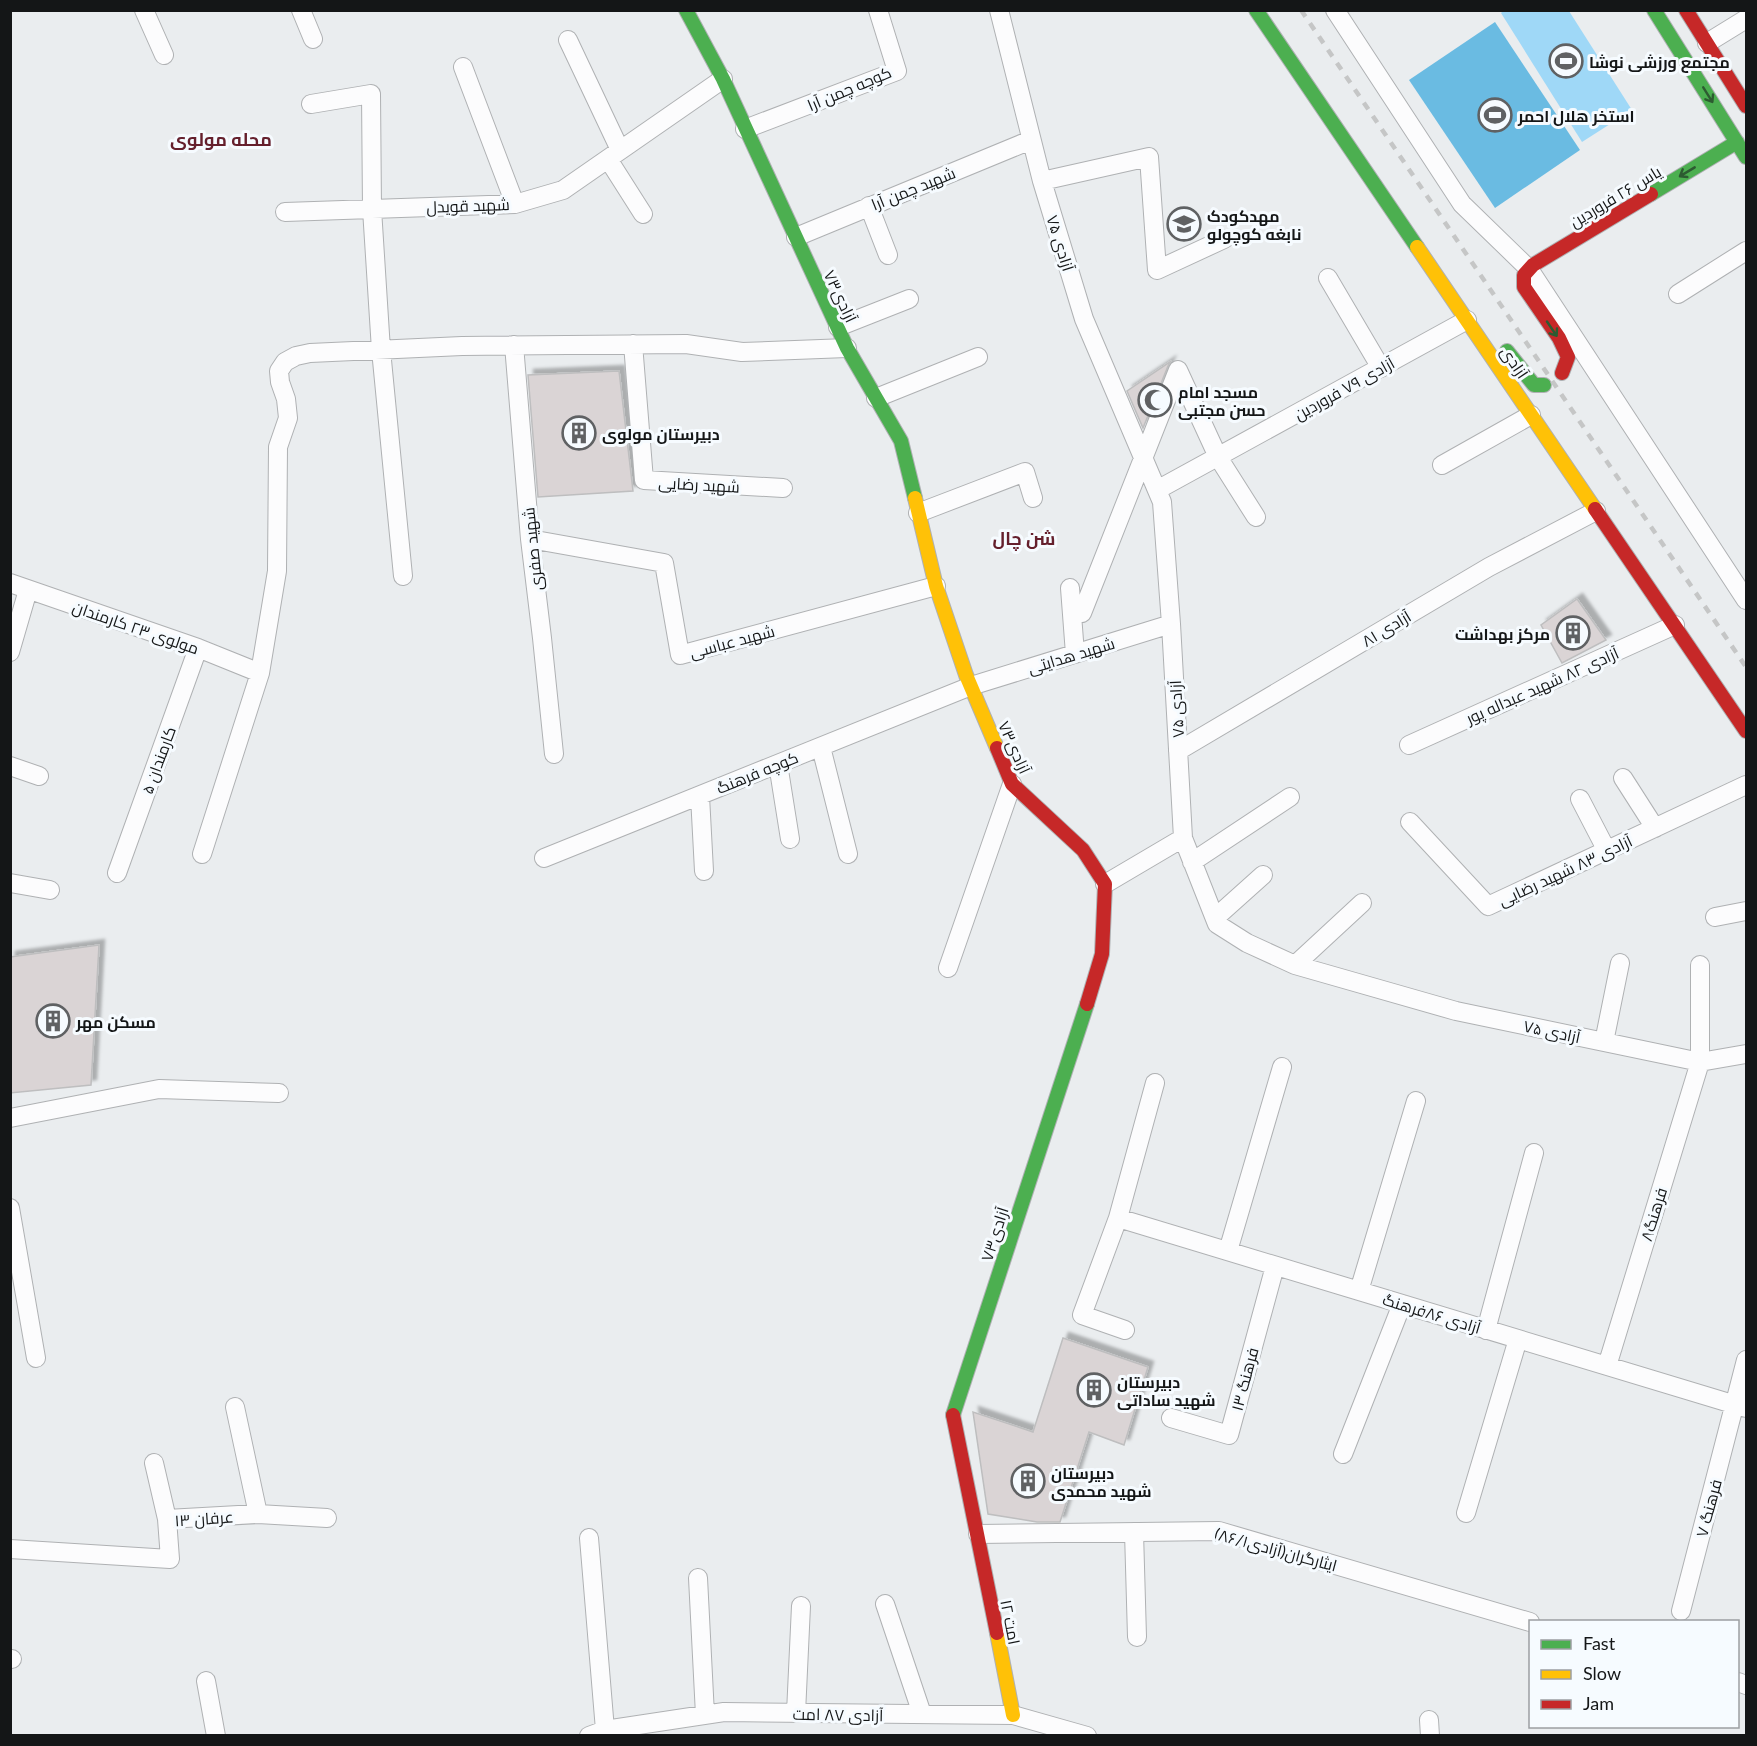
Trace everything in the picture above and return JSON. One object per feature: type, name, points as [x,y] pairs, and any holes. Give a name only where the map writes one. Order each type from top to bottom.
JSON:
[{"type":"street","points":[[144,10],[164,55]]},
{"type":"street","points":[[301,10],[313,39]]},
{"type":"street","name":"آزادی۷۳","points":[[686,10],[723,79],[847,348],[901,441],[936,586],[971,686],[1012,784],[1083,850],[1105,884],[1102,954],[953,1416],[978,1534]]},
{"type":"street","name":"کوچه چمن آرا","points":[[746,129],[897,71],[878,10]]},
{"type":"street","name":"آزادی ۷۵","points":[[999,10],[1042,181],[1084,319],[1162,502],[1182,838],[1217,924],[1247,943],[1295,965],[1456,1011],[1700,1062]]},
{"type":"street","name":"آزادی","points":[[1256,10],[1472,316],[1531,415],[1746,731]]},
{"type":"street","points":[[1335,10],[1462,204],[1529,269],[1746,600]]},
{"type":"street","points":[[1654,10],[1746,157]]},
{"type":"street","points":[[1686,10],[1746,106]]},
{"type":"street","points":[[1707,44],[1746,20]]},
{"type":"street","points":[[568,40],[614,155],[643,214]]},
{"type":"street","points":[[463,67],[515,204]]},
{"type":"street","name":"شهید قویدل","points":[[285,212],[515,204],[563,190],[723,79]]},
{"type":"street","points":[[311,104],[371,94],[372,209],[381,350],[403,576]]},
{"type":"street","name":"شهید چمن آرا","points":[[796,237],[1031,140]]},
{"type":"street","name":"یاس ۲۶ فروردین","points":[[1529,269],[1737,142]]},
{"type":"street","points":[[1042,181],[1149,157],[1156,270],[1224,239]]},
{"type":"street","points":[[869,206],[888,255]]},
{"type":"street","points":[[1678,294],[1746,251]]},
{"type":"street","points":[[1529,269],[1524,275],[1524,288],[1559,338],[1568,357],[1562,373]]},
{"type":"street","points":[[1328,278],[1380,368]]},
{"type":"street","points":[[838,327],[909,299]]},
{"type":"street","name":"آزادی ۷۹ فروردین","points":[[1157,490],[1472,316]]},
{"type":"street","name":"شهید رضایی","points":[[633,344],[644,480],[783,488]]},
{"type":"street","points":[[202,854],[260,673],[277,571],[278,447],[288,418],[279,371],[285,362],[310,353],[514,345],[686,344],[742,352],[847,348]]},
{"type":"street","points":[[1503,344],[1534,386],[1544,385]]},
{"type":"street","name":"شهید صفری","points":[[514,345],[530,539],[554,754]]},
{"type":"street","points":[[876,398],[978,357]]},
{"type":"street","points":[[1082,613],[1178,370],[1218,457],[1256,517]]},
{"type":"street","points":[[1442,465],[1531,415]]},
{"type":"street","points":[[918,513],[1025,472],[1033,498]]},
{"type":"street","name":"آزادی ۸۱","points":[[1178,751],[1489,567],[1596,511]]},
{"type":"street","name":"شهید عباسی","points":[[530,539],[664,563],[680,655],[936,586]]},
{"type":"street","name":"مولوی ۲۳ کارمندان","points":[[10,584],[198,648],[260,673]]},
{"type":"street","points":[[1070,588],[1075,654]]},
{"type":"street","points":[[10,652],[28,590]]},
{"type":"street","name":"شهید هدایتی","points":[[971,686],[1171,624]]},
{"type":"street","name":"آزادی ۸۲ شهید عبداله پور","points":[[1409,745],[1674,625]]},
{"type":"street","name":"کارمندان ۵","points":[[117,873],[198,648]]},
{"type":"street","name":"کوچه فرهنگ","points":[[544,858],[971,686]]},
{"type":"street","points":[[821,747],[848,854]]},
{"type":"street","points":[[778,764],[790,839]]},
{"type":"street","points":[[10,766],[39,776]]},
{"type":"street","points":[[1623,778],[1655,828]]},
{"type":"street","points":[[948,968],[1012,784]]},
{"type":"street","name":"آزادی ۸۳ شهید رضایی","points":[[1410,822],[1488,906],[1746,785]]},
{"type":"street","points":[[700,796],[704,871]]},
{"type":"street","points":[[1192,862],[1290,797]]},
{"type":"street","points":[[1580,800],[1608,851]]},
{"type":"street","points":[[1105,884],[1182,838]]},
{"type":"street","points":[[1215,918],[1263,875]]},
{"type":"street","points":[[10,883],[50,890]]},
{"type":"street","points":[[1295,965],[1362,903]]},
{"type":"street","points":[[1715,917],[1746,911]]},
{"type":"street","points":[[1604,1042],[1620,963]]},
{"type":"street","name":"فرهنگ۸","points":[[1607,1366],[1700,1062],[1700,965]]},
{"type":"street","points":[[1700,1062],[1746,1054]]},
{"type":"street","points":[[1228,1251],[1282,1067]]},
{"type":"street","points":[[1125,1330],[1082,1315],[1118,1218],[1155,1083]]},
{"type":"street","points":[[10,1118],[159,1089],[279,1093]]},
{"type":"street","points":[[1359,1291],[1416,1101]]},
{"type":"street","points":[[1486,1330],[1534,1153]]},
{"type":"street","points":[[10,1208],[36,1358]]},
{"type":"street","name":"آزادی ۸۶فرهنگ","points":[[1118,1218],[1741,1407]]},
{"type":"street","name":"فرهنگ ۱۳","points":[[1171,1418],[1229,1435],[1275,1266]]},
{"type":"street","points":[[1343,1454],[1402,1304]]},
{"type":"street","points":[[1466,1513],[1518,1340]]},
{"type":"street","name":"فرهنگ ۷","points":[[1682,1611],[1741,1407],[1746,1360]]},
{"type":"street","name":"عرفان ۱۳","points":[[10,1549],[170,1559],[166,1519],[258,1515],[235,1407]]},
{"type":"street","points":[[154,1463],[166,1519]]},
{"type":"street","points":[[258,1515],[327,1518]]},
{"type":"street","name":"ایثارگران(آزادی۸۶/۱)","points":[[978,1534],[1219,1531],[1529,1622]]},
{"type":"street","points":[[1134,1532],[1137,1637]]},
{"type":"street","name":"امت ۱۲","points":[[978,1534],[1013,1715]]},
{"type":"street","points":[[589,1538],[597,1733]]},
{"type":"street","points":[[698,1578],[705,1715]]},
{"type":"street","points":[[885,1604],[922,1714]]},
{"type":"street","points":[[796,1713],[801,1606]]},
{"type":"street","points":[[206,1681],[216,1736]]},
{"type":"street","name":"آزادی ۸۷ امت","points":[[597,1733],[724,1712],[1013,1715],[1061,1732],[1087,1736]]},
{"type":"shaded area","name":"مجتمع ورزشی نوشا","points":[[1504,10],[1569,11],[1632,110],[1582,142],[1501,13]]},
{"type":"shaded area","name":"استخر هلال احمر","points":[[1495,22],[1580,150],[1495,208],[1409,80]]},
{"type":"building","points":[[1170,362],[1168,366],[1143,428],[1127,391]]},
{"type":"building","name":"دبیرستان مولوی","points":[[619,371],[633,491],[538,497],[528,375]]},
{"type":"building","name":"مرکز بهداشت","points":[[1577,599],[1606,640],[1562,663],[1541,625]]},
{"type":"building","name":"مسکن مهر","points":[[99,945],[91,1085],[10,1093],[10,957]]},
{"type":"building","points":[[1063,1338],[1148,1367],[1124,1445],[1089,1432],[1060,1522],[1037,1522],[988,1514],[973,1412],[1033,1432]]},
{"type":"railway","points":[[1301,10],[1746,667]]},
{"type":"traffic: fast","points":[[686,10],[723,79],[847,348],[901,441],[915,498]]},
{"type":"traffic: fast","points":[[1256,10],[1417,247]]},
{"type":"traffic: fast","points":[[1654,10],[1746,157]]},
{"type":"traffic: fast","points":[[1651,194],[1737,142]]},
{"type":"traffic: fast","points":[[1507,351],[1534,385],[1544,385]]},
{"type":"traffic: fast","points":[[953,1415],[1087,1004]]},
{"type":"traffic: slow","points":[[1417,247],[1595,509]]},
{"type":"traffic: slow","points":[[915,498],[936,586],[966,675],[997,748]]},
{"type":"traffic: slow","points":[[997,1633],[1013,1715]]},
{"type":"traffic: jam","points":[[1686,10],[1746,106]]},
{"type":"traffic: jam","points":[[1562,373],[1568,357],[1559,338],[1524,287],[1524,275],[1533,265],[1651,194]]},
{"type":"traffic: jam","points":[[1595,509],[1746,731]]},
{"type":"traffic: jam","points":[[997,748],[1012,784],[1083,850],[1105,884],[1102,954],[1087,1004]]},
{"type":"traffic: jam","points":[[953,1415],[997,1633]]},
{"type":"place","name":"مجتمع ورزشی نوشا","points":[[1566,61]]},
{"type":"place","name":"استخر هلال احمر","points":[[1495,115]]},
{"type":"place","name":"مهدکودک نابغه کوچولو","points":[[1184,224]]},
{"type":"place","name":"مسجد امام حسن مجتبی","points":[[1155,400]]},
{"type":"place","name":"دبیرستان مولوی","points":[[579,433]]},
{"type":"place","name":"مرکز بهداشت","points":[[1573,633]]},
{"type":"place","name":"مسکن مهر","points":[[53,1021]]},
{"type":"place","name":"دبیرستان شهید ساداتی","points":[[1094,1390]]},
{"type":"place","name":"دبیرستان شهید محمدی","points":[[1028,1481]]},
{"type":"district","name":"محله مولوی","points":[[221,139]]},
{"type":"district","name":"شن چال","points":[[1024,538]]}]
